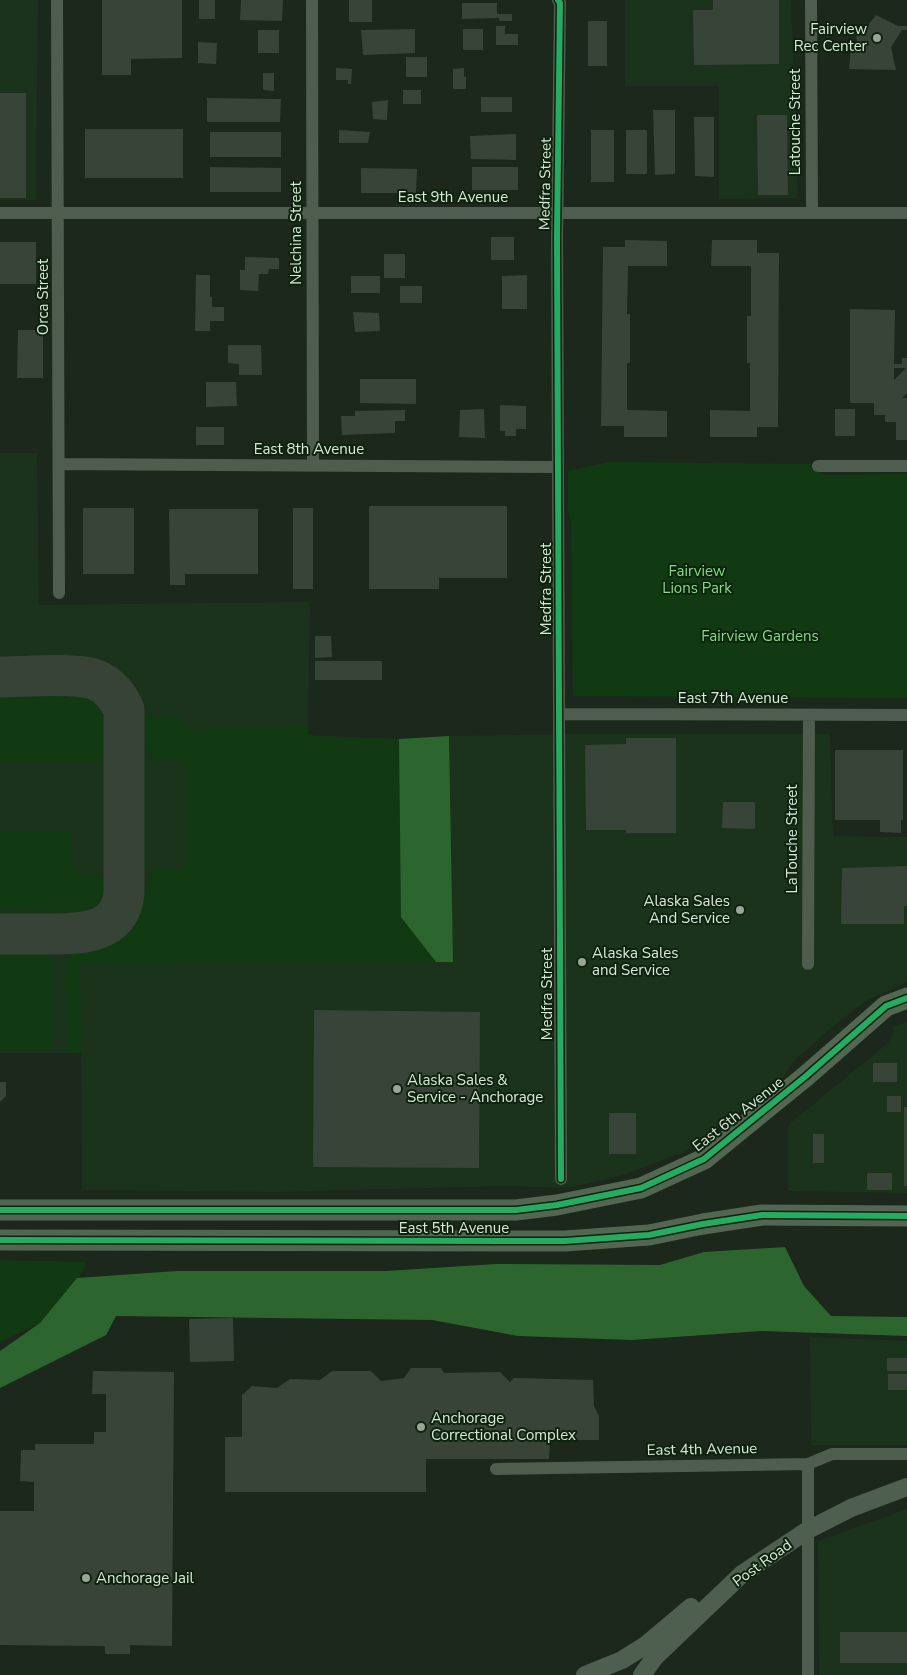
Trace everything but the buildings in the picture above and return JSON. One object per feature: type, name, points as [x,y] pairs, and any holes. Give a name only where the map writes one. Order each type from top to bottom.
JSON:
[{"type":"highway","name":"East 6th Avenue","points":[[0,1210],[516,1210],[557,1205],[641,1188],[704,1159],[806,1076],[886,1006],[907,998]]},
{"type":"highway","name":"East 5th Avenue","points":[[0,1240],[566,1241],[649,1235],[762,1215],[907,1216]]},
{"type":"main road","name":"Post Road","points":[[642,1675],[655,1657],[742,1574],[808,1530],[851,1508],[907,1487]]},
{"type":"main road","points":[[585,1675],[622,1660],[646,1645],[740,1566],[808,1530]]},
{"type":"street","name":"Orca Street","points":[[57,0],[59,594]]},
{"type":"street","name":"Nelchina Street","points":[[312,0],[313,465]]},
{"type":"street","name":"Medfra Street","points":[[558,0],[560,3],[557,213],[561,1179]]},
{"type":"street","name":"Latouche Street","points":[[811,0],[812,213]]},
{"type":"street","name":"East 9th Avenue","points":[[0,213],[907,213]]},
{"type":"street","name":"East 8th Avenue","points":[[59,464],[558,467]]},
{"type":"street","points":[[818,466],[907,466]]},
{"type":"street","name":"East 7th Avenue","points":[[559,714],[907,715]]},
{"type":"street","name":"LaTouche Street","points":[[808,964],[809,715]]},
{"type":"street","name":"East 4th Avenue","points":[[496,1469],[808,1464],[832,1454],[907,1454]]},
{"type":"street","points":[[808,1464],[808,1675]]},
{"type":"shaded area","points":[[0,0],[38,0],[36,200],[0,200]]},
{"type":"shaded area","points":[[625,0],[791,0],[798,198],[719,199],[719,86],[625,86]]},
{"type":"shaded area","name":"Alaska Sales and Service","points":[[0,453],[37,453],[39,605],[310,602],[308,735],[399,739],[449,736],[579,734],[830,734],[833,836],[907,837],[907,982],[866,1001],[838,1022],[797,1058],[775,1088],[726,1121],[710,1136],[683,1152],[626,1174],[600,1181],[566,1188],[508,1186],[277,1192],[82,1190],[81,1053],[0,1053]]},
{"type":"shaded area","points":[[907,1022],[907,1193],[788,1191],[788,1125],[888,1043],[894,1031],[893,1027]]},
{"type":"shaded area","points":[[810,1337],[907,1341],[907,1445],[811,1445]]},
{"type":"shaded area","points":[[907,1509],[907,1675],[819,1675],[818,1541]]},
{"type":"green space","name":"Fairview Lions Park","points":[[609,462],[810,464],[822,475],[907,474],[907,698],[573,696],[571,522],[568,511],[568,471]]},
{"type":"green space","points":[[75,694],[96,704],[102,714],[107,747],[101,762],[0,761],[0,695]]},
{"type":"green space","points":[[145,714],[181,717],[185,729],[307,726],[308,736],[399,739],[401,917],[436,962],[80,963],[81,1053],[68,1050],[65,962],[74,949],[105,944],[129,926],[137,913],[148,881],[156,867],[185,870],[186,761],[153,759],[145,747]]},
{"type":"green space","points":[[449,736],[453,962],[436,962],[401,917],[399,739]]},
{"type":"green space","points":[[0,832],[71,832],[73,873],[99,874],[104,877],[105,888],[97,907],[82,911],[0,910]]},
{"type":"green space","points":[[0,951],[50,951],[52,1048],[0,1050]]},
{"type":"green space","points":[[785,1247],[804,1286],[831,1316],[907,1317],[907,1336],[761,1331],[632,1340],[518,1336],[432,1320],[116,1316],[106,1335],[0,1388],[0,1351],[40,1323],[77,1278],[177,1271],[386,1271],[496,1264],[660,1265],[704,1252]]},
{"type":"green space","points":[[0,1260],[87,1262],[82,1273],[40,1323],[0,1342]]},
{"type":"taxiway","points":[[0,677],[76,676],[96,680],[109,689],[124,710],[124,892],[121,906],[115,917],[107,924],[84,932],[0,934]]},
{"type":"cycle path","points":[[558,0],[560,3],[557,238],[561,1179]]},
{"type":"cycle path","points":[[0,1210],[516,1210],[557,1205],[641,1188],[704,1159],[806,1076],[886,1006],[907,998]]},
{"type":"cycle path","points":[[0,1240],[565,1241],[649,1235],[762,1215],[907,1216]]},
{"type":"place","name":"Fairview Rec Center","points":[[877,38]]},
{"type":"place","name":"Alaska Sales And Service","points":[[740,910]]},
{"type":"place","name":"Alaska Sales and Service","points":[[582,962]]},
{"type":"place","name":"Alaska Sales & Service - Anchorage","points":[[397,1089]]},
{"type":"place","name":"Anchorage Correctional Complex","points":[[421,1427]]},
{"type":"place","name":"Anchorage Jail","points":[[86,1578]]},
{"type":"park label","name":"Fairview Gardens","points":[[760,636]]}]
